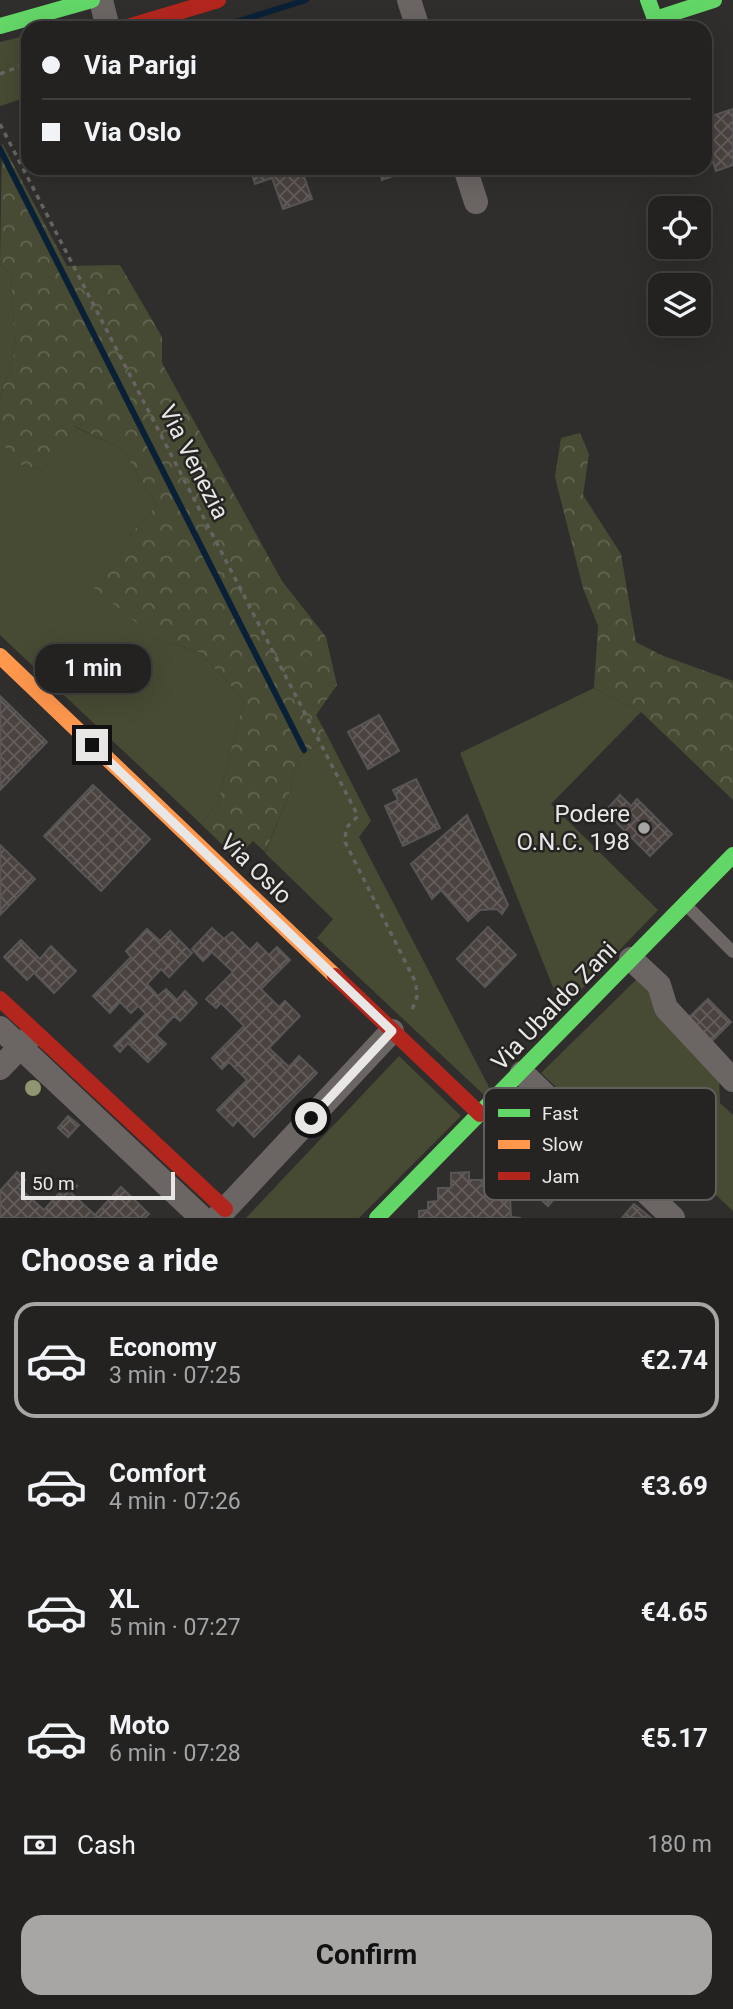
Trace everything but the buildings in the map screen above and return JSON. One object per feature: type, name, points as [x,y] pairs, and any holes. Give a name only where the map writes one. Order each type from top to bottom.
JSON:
[{"type":"street","points":[[0,26],[92,0]]},
{"type":"street","points":[[101,0],[106,21]]},
{"type":"street","points":[[148,21],[218,0]]},
{"type":"street","points":[[409,0],[416,21]]},
{"type":"street","points":[[648,0],[655,19],[714,0]]},
{"type":"street","points":[[467,175],[476,202]]},
{"type":"street","name":"Via Oslo","points":[[0,656],[480,1114]]},
{"type":"street","name":"Via Ubaldo Zani","points":[[507,1088],[733,855]]},
{"type":"street","points":[[631,960],[659,985],[666,1008],[733,1080]]},
{"type":"street","points":[[0,999],[28,1040],[221,1214],[392,1031]]},
{"type":"street","points":[[0,1028],[28,1040]]},
{"type":"street","points":[[0,1068],[28,1040]]},
{"type":"street","points":[[522,1073],[538,1088]]},
{"type":"street","name":"Via Ubaldo Zani","points":[[377,1218],[484,1110]]},
{"type":"street","points":[[113,1119],[202,1218]]},
{"type":"street","points":[[654,1200],[673,1218]]},
{"type":"lane","points":[[685,904],[733,952]]},
{"type":"path","points":[[0,74],[21,66]]},
{"type":"path","name":"Via Venezia","points":[[0,124],[21,165]]},
{"type":"path","name":"Via Venezia","points":[[26,175],[358,816],[346,828],[345,842],[416,982],[417,998],[412,1012],[392,1031]]},
{"type":"green space","points":[[21,37],[21,99],[0,106],[0,42]]},
{"type":"green space","points":[[2,143],[67,266],[120,265],[162,337],[162,363],[282,581],[326,637],[337,685],[316,715],[328,737],[297,759],[289,795],[265,852],[253,841],[236,858],[201,824],[218,802],[244,700],[201,653],[154,637],[93,587],[119,547],[157,505],[122,449],[74,426],[44,470],[9,462],[0,420],[0,397],[15,351],[11,274],[0,265]]},
{"type":"green space","points":[[0,265],[11,274],[15,351],[0,397]]},
{"type":"green space","points":[[0,420],[10,462],[44,470],[73,426],[122,449],[157,505],[119,547],[154,637],[201,653],[244,700],[218,802],[201,824],[0,635]]},
{"type":"green space","points":[[580,433],[589,454],[583,495],[621,554],[636,642],[661,655],[733,681],[733,800],[641,712],[594,688],[598,626],[583,588],[555,477],[561,438]]},
{"type":"green space","points":[[594,688],[641,712],[551,804],[658,910],[562,1010],[460,753]]},
{"type":"green space","points":[[328,737],[371,821],[359,837],[489,1087],[484,1088],[483,1094],[317,938],[333,919],[265,853],[289,795],[297,759]]},
{"type":"green space","points":[[638,978],[719,1076],[720,1103],[733,1115],[733,1211],[716,1195],[716,1088],[557,1088],[541,1073]]},
{"type":"green space","points":[[399,1056],[461,1116],[359,1218],[246,1218]]},
{"type":"waterway","points":[[239,21],[306,0]]},
{"type":"waterway","points":[[0,149],[304,750]]},
{"type":"traffic: fast","points":[[0,26],[92,0]]},
{"type":"traffic: fast","points":[[648,0],[655,19],[714,0]]},
{"type":"traffic: fast","points":[[504,1088],[733,855]]},
{"type":"traffic: fast","points":[[377,1218],[484,1109]]},
{"type":"traffic: slow","points":[[0,656],[335,976]]},
{"type":"traffic: jam","points":[[148,21],[218,0]]},
{"type":"traffic: jam","points":[[335,976],[480,1114]]},
{"type":"traffic: jam","points":[[0,999],[225,1209]]},
{"type":"place","name":"Podere O.N.C. 198","points":[[644,828]]},
{"type":"route","points":[[92,745],[392,1031],[311,1118]]}]
